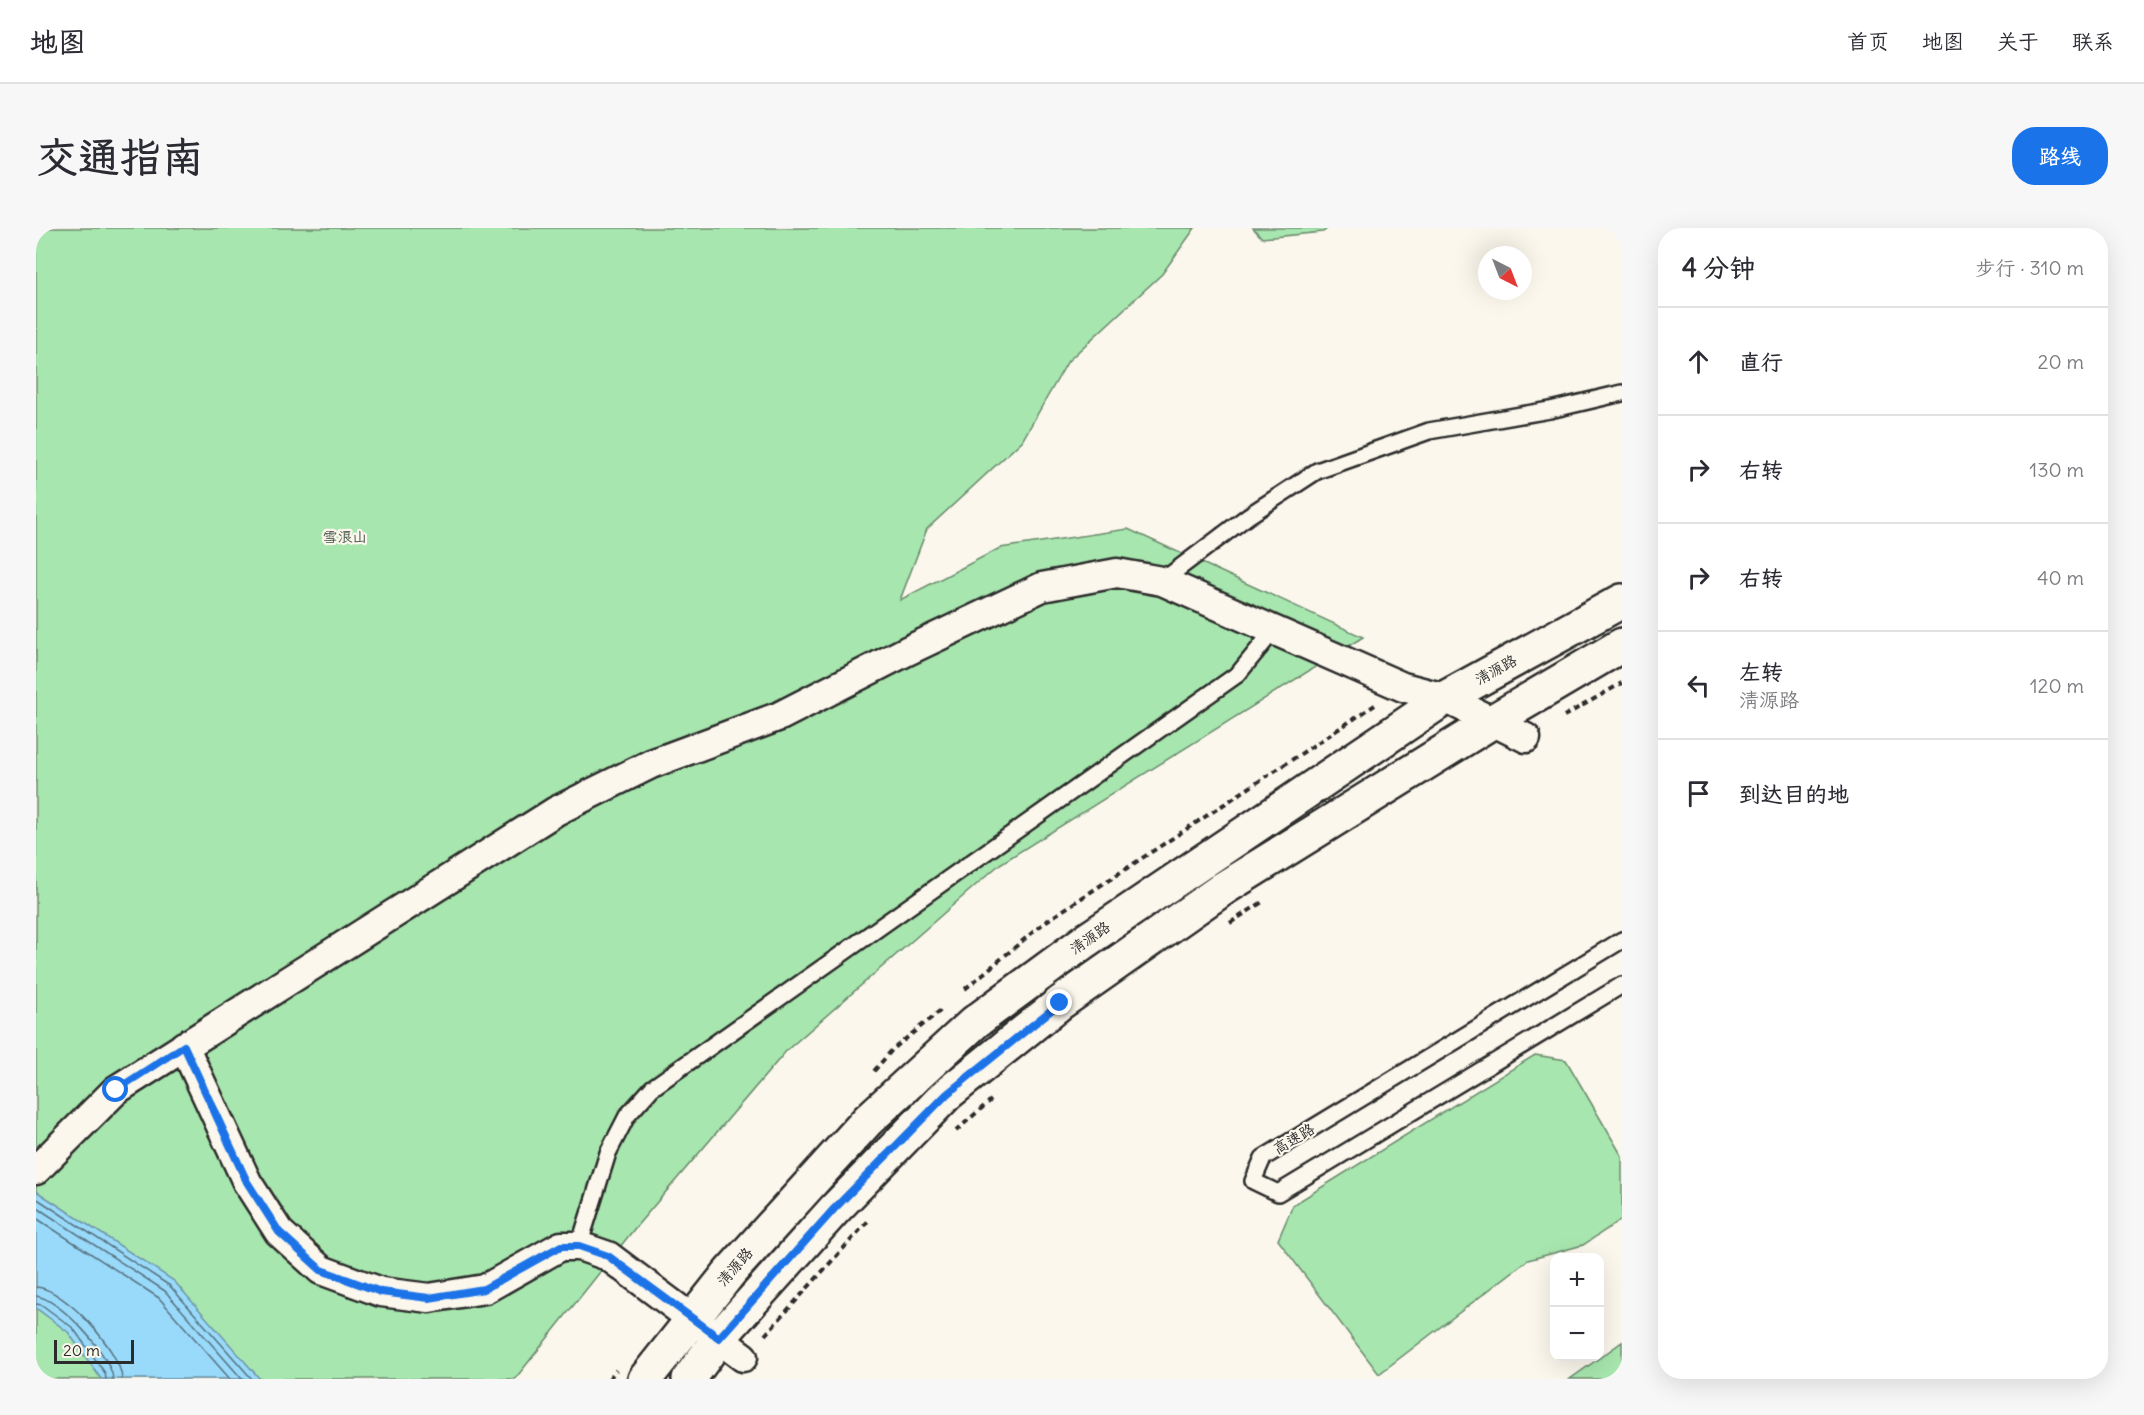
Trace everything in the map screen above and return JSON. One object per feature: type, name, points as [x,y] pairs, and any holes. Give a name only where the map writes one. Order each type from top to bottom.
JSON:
[{"type":"street","points":[[36,1170],[116,1090],[556,811],[651,764],[780,716],[907,651],[1042,587],[1117,573],[1162,581],[1403,687],[1445,698],[1526,738]]},
{"type":"street","name":"清源路","points":[[645,1379],[730,1272],[868,1120],[975,1022],[1085,941],[1445,698],[1622,601]]},
{"type":"street","points":[[689,1379],[731,1348],[834,1209],[947,1094],[1060,1003],[1224,888],[1493,721],[1622,645]]},
{"type":"street","points":[[184,1046],[247,1182],[279,1232],[321,1270],[381,1292],[429,1298],[484,1289],[561,1246],[579,1246],[608,1256],[731,1348]]},
{"type":"lane","points":[[1162,581],[1248,516],[1317,471],[1429,431],[1550,410],[1622,393]]},
{"type":"lane","points":[[579,1246],[608,1153],[627,1116],[652,1088],[1238,674],[1274,630]]},
{"type":"lane","name":"高速路","points":[[1622,940],[1263,1158],[1253,1181],[1278,1193],[1622,985]]},
{"type":"path","points":[[1526,738],[1622,684]]},
{"type":"path","points":[[1226,926],[1265,900]]},
{"type":"path","points":[[954,1133],[997,1095]]},
{"type":"path","points":[[731,1348],[785,1315],[872,1217]]},
{"type":"green space","name":"雪浪山","points":[[36,228],[1195,228],[1162,274],[1068,361],[1022,441],[927,529],[900,600],[1000,548],[1128,529],[1363,637],[1000,864],[787,1050],[635,1228],[515,1379],[36,1379]]},
{"type":"green space","points":[[1253,228],[1328,228],[1323,232],[1262,238]]},
{"type":"green space","points":[[1535,1055],[1566,1060],[1622,1156],[1622,1219],[1583,1245],[1528,1260],[1379,1374],[1278,1240],[1293,1205]]},
{"type":"green space","points":[[1622,1342],[1622,1379],[1570,1379],[1595,1361],[1604,1361],[1604,1355]]},
{"type":"water","points":[[36,1191],[174,1281],[260,1379],[101,1379],[68,1332],[36,1308]]},
{"type":"route","points":[[116,1090],[184,1046],[247,1182],[279,1232],[321,1270],[381,1292],[429,1298],[484,1289],[561,1246],[579,1246],[608,1256],[719,1338],[834,1209],[947,1094],[1060,1003]]}]
